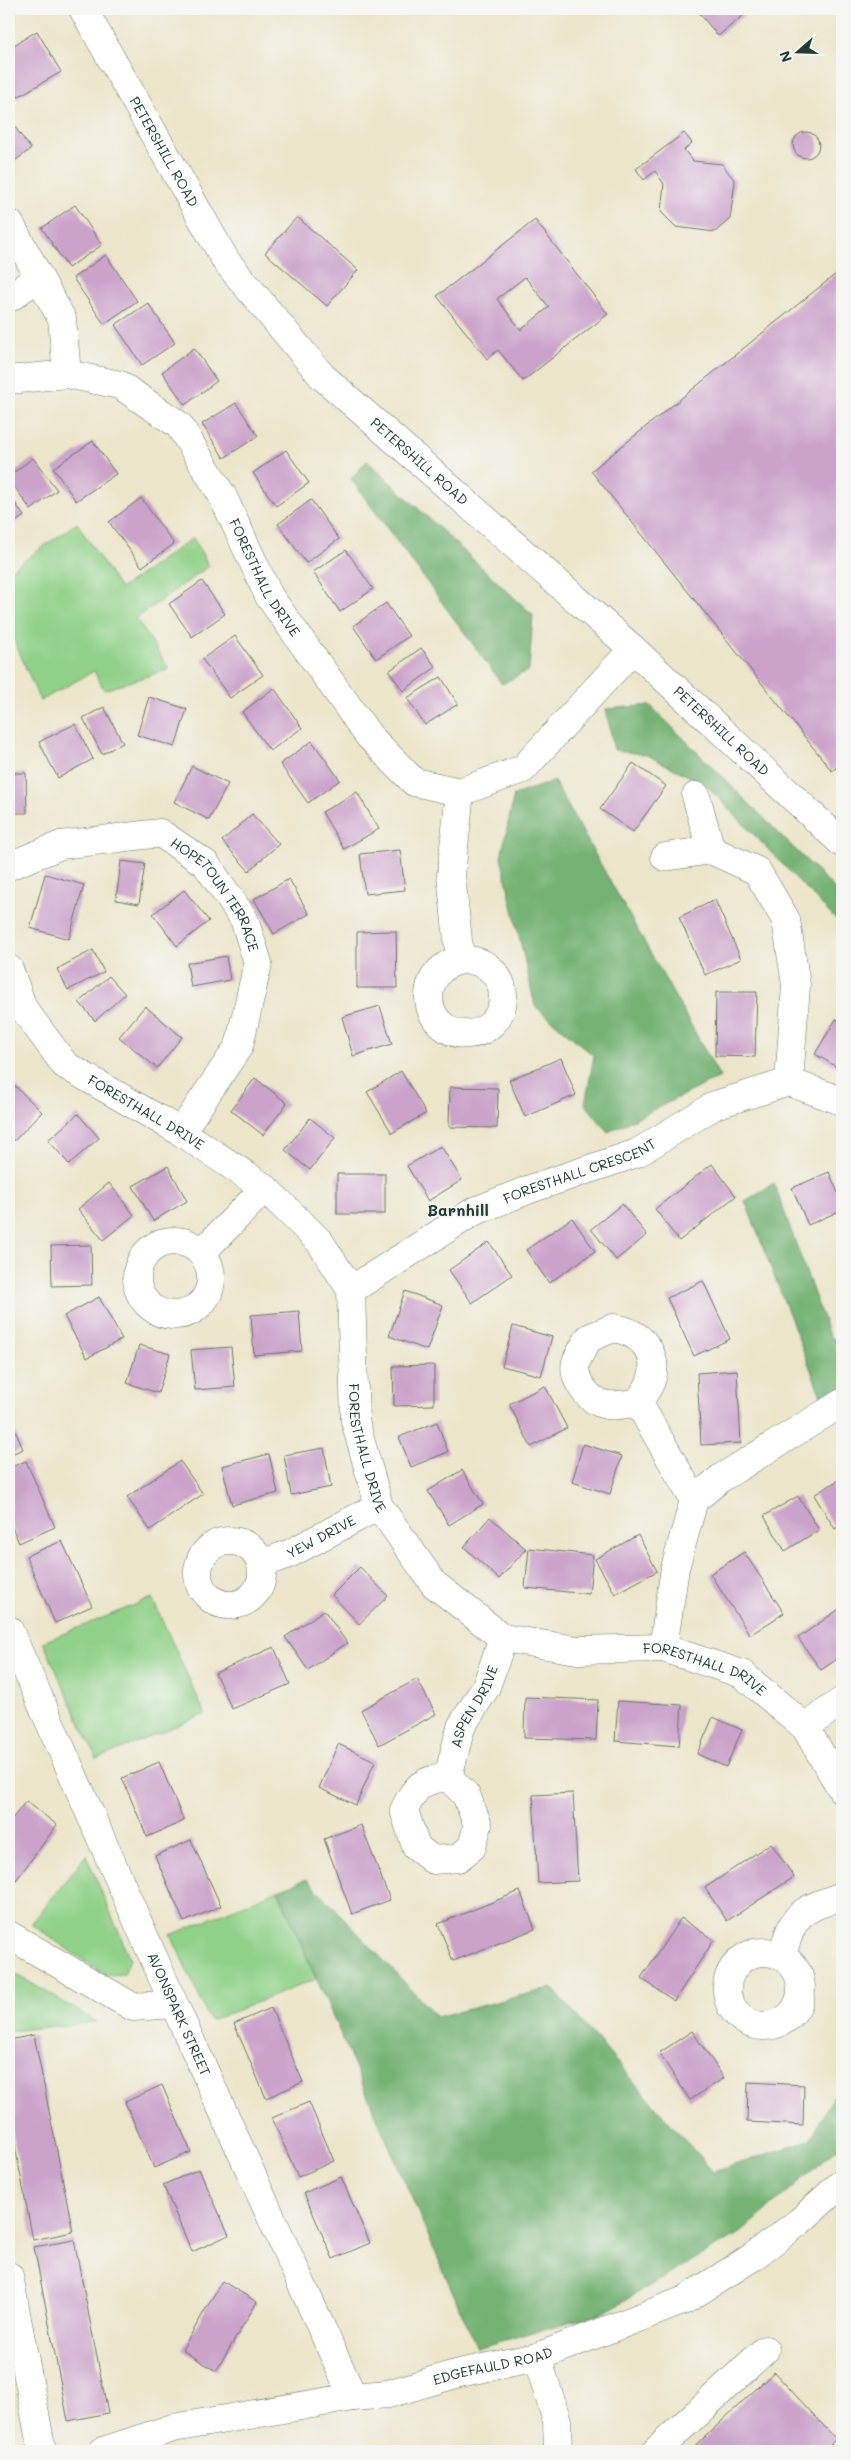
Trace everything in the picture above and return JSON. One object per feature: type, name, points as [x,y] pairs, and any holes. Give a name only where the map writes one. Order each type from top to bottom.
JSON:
[{"type":"street","name":"PETERSHILL ROAD","points":[[83,9],[226,261],[322,376],[632,649],[831,830],[842,843]]},
{"type":"street","points":[[10,224],[62,319],[66,374]]},
{"type":"street","points":[[9,298],[39,277]]},
{"type":"street","name":"FORESTHALL DRIVE","points":[[9,380],[66,374],[120,385],[179,425],[222,495],[268,596],[369,736],[414,782],[460,792]]},
{"type":"street","points":[[460,960],[451,875],[460,792],[523,769],[632,649]]},
{"type":"street","points":[[696,796],[711,850]]},
{"type":"street","name":"HOPETOUN TERRACE","points":[[9,866],[61,845],[160,833],[206,864],[244,919],[258,963],[239,1046],[181,1132]]},
{"type":"street","points":[[665,857],[711,850],[757,871],[786,920],[796,985],[789,1082],[842,1101]]},
{"type":"street","name":"FORESTHALL DRIVE","points":[[9,969],[23,1008],[65,1066],[181,1132],[265,1188],[320,1242],[351,1290],[355,1421],[379,1506],[434,1584],[503,1638],[577,1650],[663,1648],[742,1674],[804,1727],[842,1790]]},
{"type":"street","name":"FORESTHALL CRESCENT","points":[[351,1290],[473,1212],[530,1189],[637,1153],[714,1105],[789,1082]]},
{"type":"street","points":[[202,1252],[265,1188]]},
{"type":"street","points":[[638,1402],[694,1500]]},
{"type":"street","points":[[663,1648],[675,1568],[694,1500],[721,1478],[842,1404]]},
{"type":"street","name":"YEW DRIVE","points":[[261,1564],[289,1554],[379,1506]]},
{"type":"street","name":"AVONSPARK STREET","points":[[9,1630],[174,2004],[354,2397]]},
{"type":"street","name":"ASPEN DRIVE","points":[[448,1777],[461,1728],[486,1687],[503,1638]]},
{"type":"street","points":[[804,1727],[842,1701]]},
{"type":"street","points":[[782,1956],[794,1921],[809,1908],[842,1896]]},
{"type":"street","points":[[9,1935],[133,2007],[174,2004]]},
{"type":"street","name":"EDGEFAULD ROAD","points":[[103,2451],[173,2428],[354,2397],[388,2394],[458,2373],[537,2357],[685,2300],[751,2258],[799,2222],[842,2183]]},
{"type":"street","points":[[9,2276],[42,2451]]},
{"type":"street","points":[[656,2451],[765,2350]]},
{"type":"street","points":[[537,2357],[557,2422],[558,2451]]},
{"type":"green space","points":[[367,461],[533,615],[529,670],[502,684],[351,479]]},
{"type":"green space","points":[[77,523],[120,589],[193,538],[209,566],[136,618],[169,669],[104,690],[94,671],[40,701],[9,628],[9,571]]},
{"type":"green space","points":[[650,705],[842,896],[842,926],[706,785],[647,755],[614,750],[606,709]]},
{"type":"green space","points":[[554,781],[720,1077],[608,1132],[585,1104],[594,1056],[535,1006],[501,857],[514,795]]},
{"type":"green space","points":[[774,1183],[830,1338],[842,1340],[842,1388],[821,1396],[745,1201]]},
{"type":"green space","points":[[152,1598],[205,1714],[97,1759],[43,1642]]},
{"type":"green space","points":[[86,1855],[130,1959],[124,1974],[105,1975],[31,1924]]},
{"type":"green space","points":[[307,1879],[437,2017],[552,1988],[713,2172],[810,2140],[842,2080],[842,2144],[743,2231],[605,2312],[477,2348],[278,1890]]},
{"type":"green space","points":[[278,1890],[316,1979],[210,2021],[171,1935]]},
{"type":"green space","points":[[9,1970],[97,2022],[9,2031]]},
{"type":"building","points":[[696,9],[751,9],[718,36]]},
{"type":"building","points":[[37,31],[61,72],[14,99],[9,90],[9,48]]},
{"type":"building","points":[[9,119],[31,149],[9,165]]},
{"type":"building","points":[[806,132],[815,136],[819,145],[815,154],[806,158],[797,154],[793,145],[797,136]]},
{"type":"building","points":[[684,133],[692,143],[684,150],[693,161],[722,164],[735,181],[730,219],[715,232],[676,227],[661,212],[664,184],[655,171],[644,180],[636,169]]},
{"type":"building","points":[[75,205],[102,245],[68,268],[42,228]]},
{"type":"building","points":[[297,217],[358,270],[327,306],[265,253]]},
{"type":"building","points":[[535,220],[608,314],[523,381],[498,350],[487,359],[437,296]],"holes":[[[525,277],[549,307],[521,330],[497,299]]]},
{"type":"building","points":[[106,255],[137,301],[104,324],[73,278]]},
{"type":"building","points":[[842,269],[842,763],[832,771],[591,471]]},
{"type":"building","points":[[148,303],[175,343],[142,365],[115,325]]},
{"type":"building","points":[[194,348],[217,381],[185,405],[162,372]]},
{"type":"building","points":[[236,403],[258,436],[224,458],[202,424]]},
{"type":"building","points":[[93,441],[116,474],[76,501],[53,468]]},
{"type":"building","points":[[286,450],[309,483],[276,506],[253,473]]},
{"type":"building","points":[[33,458],[57,490],[31,510],[9,479],[9,476]]},
{"type":"building","points":[[9,494],[24,516],[9,527]]},
{"type":"building","points":[[141,498],[174,544],[142,567],[109,522]]},
{"type":"building","points":[[311,500],[339,539],[306,563],[278,524]]},
{"type":"building","points":[[346,550],[373,589],[340,612],[313,572]]},
{"type":"building","points":[[202,581],[225,614],[192,637],[169,604]]},
{"type":"building","points":[[386,603],[409,636],[376,659],[353,626]]},
{"type":"building","points":[[235,636],[263,675],[230,698],[202,659]]},
{"type":"building","points":[[421,648],[436,667],[403,691],[389,671]]},
{"type":"building","points":[[441,677],[458,704],[425,725],[407,698]]},
{"type":"building","points":[[274,688],[302,728],[270,751],[242,712]]},
{"type":"building","points":[[149,697],[187,709],[175,747],[137,735]]},
{"type":"building","points":[[104,707],[123,743],[102,754],[83,718]]},
{"type":"building","points":[[75,724],[93,759],[58,778],[39,742]]},
{"type":"building","points":[[312,741],[340,780],[308,803],[280,764]]},
{"type":"building","points":[[633,763],[666,786],[633,832],[600,809]]},
{"type":"building","points":[[192,766],[228,784],[209,820],[174,802]]},
{"type":"building","points":[[9,773],[26,773],[27,813],[9,813]]},
{"type":"building","points":[[357,792],[379,829],[344,849],[322,812]]},
{"type":"building","points":[[252,814],[279,844],[249,871],[222,841]]},
{"type":"building","points":[[400,850],[405,890],[365,894],[360,854]]},
{"type":"building","points":[[121,861],[145,864],[139,904],[116,900]]},
{"type":"building","points":[[45,874],[84,885],[69,939],[30,928]]},
{"type":"building","points":[[289,879],[309,914],[274,934],[254,899]]},
{"type":"building","points":[[184,890],[209,921],[177,946],[153,914]]},
{"type":"building","points":[[715,900],[741,959],[705,975],[679,917]]},
{"type":"building","points":[[396,931],[397,988],[357,988],[357,932]]},
{"type":"building","points":[[93,950],[104,972],[68,990],[57,969]]},
{"type":"building","points":[[226,956],[230,980],[191,987],[187,963]]},
{"type":"building","points":[[109,976],[125,994],[95,1021],[79,1002]]},
{"type":"building","points":[[716,992],[757,992],[755,1057],[715,1056]]},
{"type":"building","points":[[145,1006],[182,1037],[157,1068],[119,1037]]},
{"type":"building","points":[[380,1006],[392,1044],[353,1056],[342,1017]]},
{"type":"building","points":[[836,1019],[842,1023],[842,1070],[815,1054]]},
{"type":"building","points":[[561,1058],[576,1095],[525,1117],[509,1080]]},
{"type":"building","points":[[401,1071],[426,1113],[392,1133],[367,1092]]},
{"type":"building","points":[[255,1078],[287,1103],[263,1135],[231,1110]]},
{"type":"building","points":[[9,1080],[42,1112],[14,1141],[9,1135]]},
{"type":"building","points":[[450,1087],[498,1088],[497,1128],[449,1127]]},
{"type":"building","points":[[78,1114],[99,1138],[69,1164],[48,1140]]},
{"type":"building","points":[[310,1118],[335,1138],[310,1170],[285,1150]]},
{"type":"building","points":[[441,1146],[462,1180],[428,1201],[407,1166]]},
{"type":"building","points":[[712,1164],[736,1196],[679,1241],[655,1209]]},
{"type":"building","points":[[168,1166],[187,1201],[153,1221],[133,1186]]},
{"type":"building","points":[[829,1172],[842,1202],[842,1210],[808,1225],[792,1188]]},
{"type":"building","points":[[337,1174],[385,1174],[385,1214],[337,1214]]},
{"type":"building","points":[[109,1183],[134,1215],[103,1240],[78,1209]]},
{"type":"building","points":[[622,1204],[647,1235],[616,1260],[591,1229]]},
{"type":"building","points":[[572,1218],[595,1251],[549,1283],[526,1250]]},
{"type":"building","points":[[489,1242],[512,1275],[472,1303],[449,1270]]},
{"type":"building","points":[[91,1245],[92,1285],[52,1286],[51,1246]]},
{"type":"building","points":[[703,1281],[730,1339],[694,1356],[667,1298]]},
{"type":"building","points":[[405,1291],[443,1305],[427,1350],[389,1336]]},
{"type":"building","points":[[99,1297],[122,1339],[87,1358],[64,1316]]},
{"type":"building","points":[[299,1311],[302,1351],[254,1355],[251,1315]]},
{"type":"building","points":[[513,1326],[552,1337],[541,1376],[502,1366]]},
{"type":"building","points":[[139,1345],[170,1354],[158,1393],[127,1383]]},
{"type":"building","points":[[231,1347],[235,1387],[195,1390],[191,1350]]},
{"type":"building","points":[[434,1365],[434,1405],[394,1406],[393,1366]]},
{"type":"building","points":[[737,1370],[741,1443],[701,1445],[697,1373]]},
{"type":"building","points":[[545,1386],[567,1428],[531,1447],[509,1404]]},
{"type":"building","points":[[9,1416],[23,1449],[9,1455]]},
{"type":"building","points":[[437,1422],[448,1452],[411,1467],[399,1437]]},
{"type":"building","points":[[583,1444],[622,1456],[610,1494],[572,1482]]},
{"type":"building","points":[[324,1448],[331,1487],[291,1495],[284,1455]]},
{"type":"building","points":[[269,1454],[278,1493],[232,1505],[222,1466]]},
{"type":"building","points":[[26,1461],[55,1527],[19,1543],[9,1520],[9,1468]]},
{"type":"building","points":[[180,1461],[203,1494],[150,1530],[127,1497]]},
{"type":"building","points":[[462,1470],[483,1504],[449,1525],[428,1491]]},
{"type":"building","points":[[842,1478],[842,1525],[835,1529],[814,1495]]},
{"type":"building","points":[[798,1496],[819,1530],[785,1551],[764,1516]]},
{"type":"building","points":[[490,1517],[526,1549],[499,1579],[464,1547]]},
{"type":"building","points":[[638,1535],[657,1571],[615,1594],[595,1559]]},
{"type":"building","points":[[62,1541],[92,1606],[55,1623],[26,1556]]},
{"type":"building","points":[[529,1548],[593,1555],[589,1594],[525,1588]]},
{"type":"building","points":[[744,1552],[784,1613],[750,1635],[710,1574]]},
{"type":"building","points":[[360,1567],[388,1596],[359,1624],[332,1595]]},
{"type":"building","points":[[842,1607],[842,1656],[821,1670],[798,1638]]},
{"type":"building","points":[[324,1610],[347,1643],[308,1670],[285,1637]]},
{"type":"building","points":[[274,1647],[290,1684],[232,1709],[215,1673]]},
{"type":"building","points":[[417,1679],[436,1714],[379,1745],[361,1710]]},
{"type":"building","points":[[525,1697],[598,1700],[596,1740],[524,1738]]},
{"type":"building","points":[[618,1701],[682,1705],[679,1746],[615,1741]]},
{"type":"building","points":[[713,1717],[742,1730],[726,1767],[697,1754]]},
{"type":"building","points":[[338,1744],[375,1761],[356,1805],[319,1788]]},
{"type":"building","points":[[159,1762],[184,1821],[147,1837],[122,1778]]},
{"type":"building","points":[[573,1793],[578,1881],[538,1883],[533,1795]]},
{"type":"building","points":[[26,1801],[57,1825],[14,1883],[9,1879],[9,1823]]},
{"type":"building","points":[[361,1825],[390,1900],[352,1914],[324,1839]]},
{"type":"building","points":[[191,1840],[221,1906],[184,1922],[155,1856]]},
{"type":"building","points":[[771,1843],[794,1877],[727,1921],[705,1888]]},
{"type":"building","points":[[520,1891],[535,1929],[453,1961],[438,1924]]},
{"type":"building","points":[[681,1918],[714,1940],[674,2001],[641,1978]]},
{"type":"building","points":[[271,2008],[303,2082],[266,2098],[234,2024]]},
{"type":"building","points":[[692,2031],[724,2078],[690,2100],[659,2053]]},
{"type":"building","points":[[34,2035],[73,2232],[33,2240],[9,2115],[9,2040]]},
{"type":"building","points":[[748,2082],[804,2085],[803,2125],[747,2122]]},
{"type":"building","points":[[162,2085],[191,2152],[154,2168],[125,2102]]},
{"type":"building","points":[[309,2102],[334,2161],[298,2177],[272,2118]]},
{"type":"building","points":[[199,2169],[229,2235],[192,2252],[163,2185]]},
{"type":"building","points":[[341,2177],[370,2243],[333,2259],[304,2193]]},
{"type":"building","points":[[74,2240],[108,2413],[68,2421],[34,2247]]},
{"type":"building","points":[[222,2281],[257,2302],[216,2371],[182,2350]]},
{"type":"building","points":[[774,2372],[836,2439],[823,2451],[690,2451]]},
{"type":"district","name":"Barnhill","points":[[458,1210]]}]
